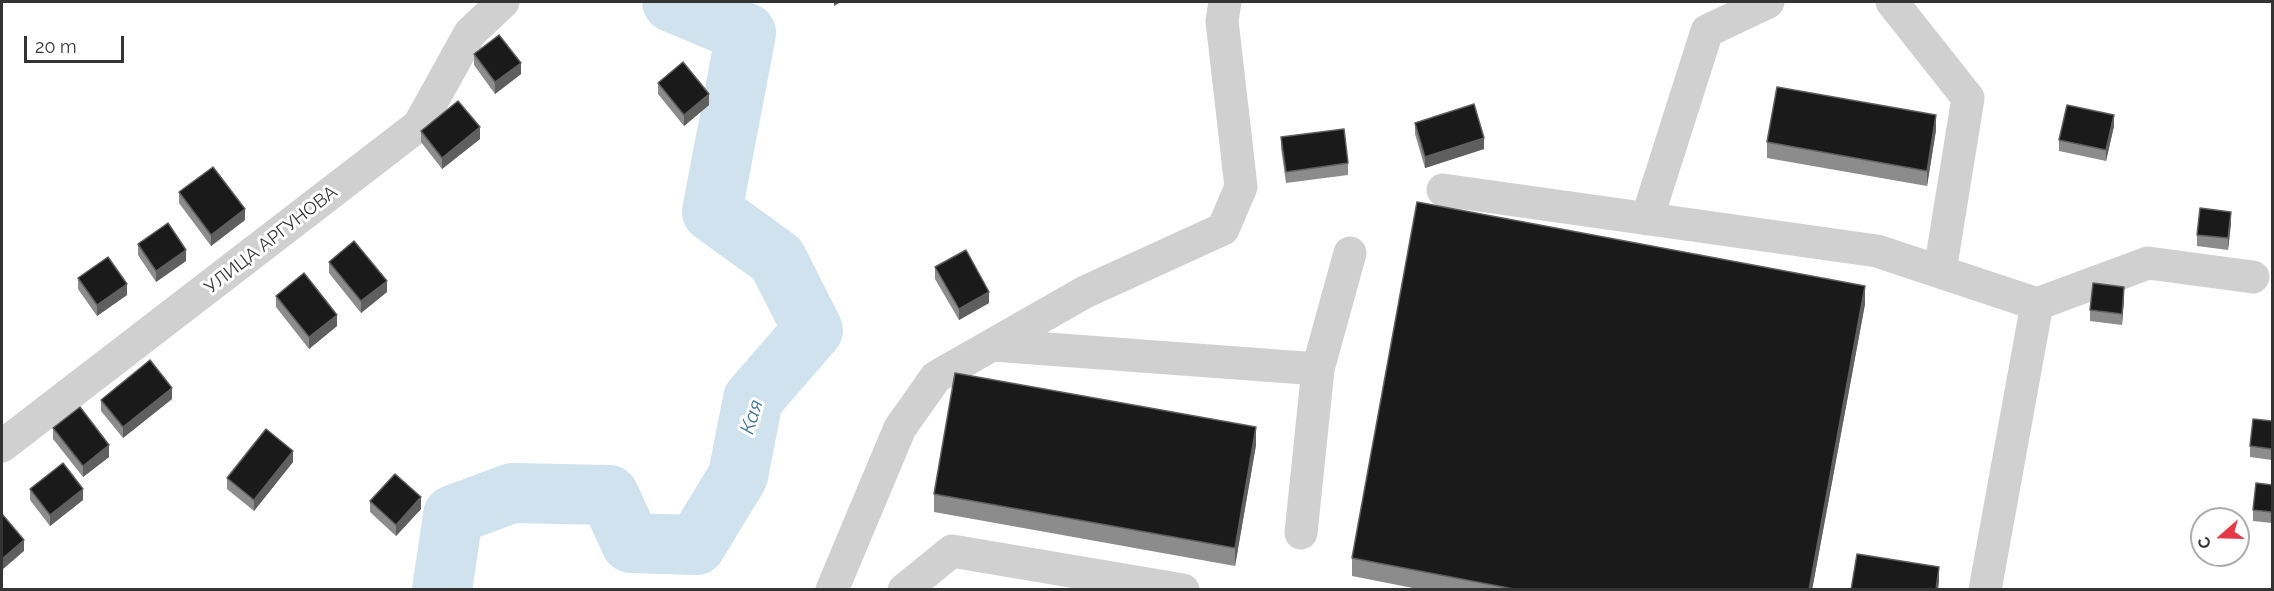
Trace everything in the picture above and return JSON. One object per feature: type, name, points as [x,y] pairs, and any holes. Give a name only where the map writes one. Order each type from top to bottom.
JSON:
[{"type":"street","name":"УЛИЦА АРГУНОВА","points":[[2,446],[419,125],[470,33],[503,2]]},
{"type":"street","points":[[832,590],[900,428],[936,377],[1085,292],[1223,229],[1241,187],[1222,21],[1225,2]]},
{"type":"street","points":[[1647,219],[1707,31],[1768,2]]},
{"type":"street","points":[[1892,2],[1968,98],[1940,272]]},
{"type":"street","points":[[1443,190],[1877,251],[2037,304],[2148,263],[2253,277]]},
{"type":"street","points":[[1301,533],[1318,369],[1350,253]]},
{"type":"street","points":[[1986,590],[2037,304]]},
{"type":"street","points":[[993,345],[1318,369]]},
{"type":"street","points":[[904,590],[952,551],[1183,590]]},
{"type":"building","points":[[499,35],[521,63],[495,82],[474,54]]},
{"type":"building","points":[[683,62],[709,94],[684,115],[658,83]]},
{"type":"building","points":[[1777,87],[1936,115],[1927,171],[1767,142]]},
{"type":"building","points":[[458,101],[480,127],[442,158],[421,131]]},
{"type":"building","points":[[1474,104],[1484,138],[1425,157],[1415,123]]},
{"type":"building","points":[[2067,105],[2114,115],[2106,150],[2059,140]]},
{"type":"building","points":[[1344,129],[1348,163],[1286,172],[1281,137]]},
{"type":"building","points":[[213,167],[245,209],[211,235],[179,192]]},
{"type":"building","points":[[1417,202],[1865,286],[1809,590],[1519,590],[1352,558]]},
{"type":"building","points":[[2200,208],[2231,212],[2228,238],[2197,235]]},
{"type":"building","points":[[168,223],[186,250],[156,271],[138,244]]},
{"type":"building","points":[[354,241],[387,281],[361,301],[329,262]]},
{"type":"building","points":[[966,250],[989,292],[959,309],[935,267]]},
{"type":"building","points":[[108,257],[127,284],[97,305],[78,278]]},
{"type":"building","points":[[304,273],[337,315],[309,337],[276,296]]},
{"type":"building","points":[[2093,283],[2124,287],[2122,314],[2090,310]]},
{"type":"building","points":[[150,360],[172,388],[123,427],[101,400]]},
{"type":"building","points":[[955,373],[1256,427],[1235,548],[934,494]]},
{"type":"building","points":[[80,407],[109,445],[83,466],[53,428]]},
{"type":"building","points":[[2253,419],[2272,421],[2272,449],[2250,446]]},
{"type":"building","points":[[266,429],[293,451],[254,500],[227,478]]},
{"type":"building","points":[[63,463],[83,489],[50,515],[30,489]]},
{"type":"building","points":[[395,474],[421,497],[396,525],[370,501]]},
{"type":"building","points":[[2256,483],[2272,485],[2272,512],[2253,510]]},
{"type":"building","points":[[2,514],[24,540],[2,559]]},
{"type":"building","points":[[1857,554],[1939,567],[1936,590],[1851,590]]},
{"type":"waterway","name":"Кая","points":[[442,590],[453,515],[512,493],[609,495],[631,543],[696,545],[738,476],[753,399],[813,330],[777,259],[712,212],[746,33],[672,2]]}]
